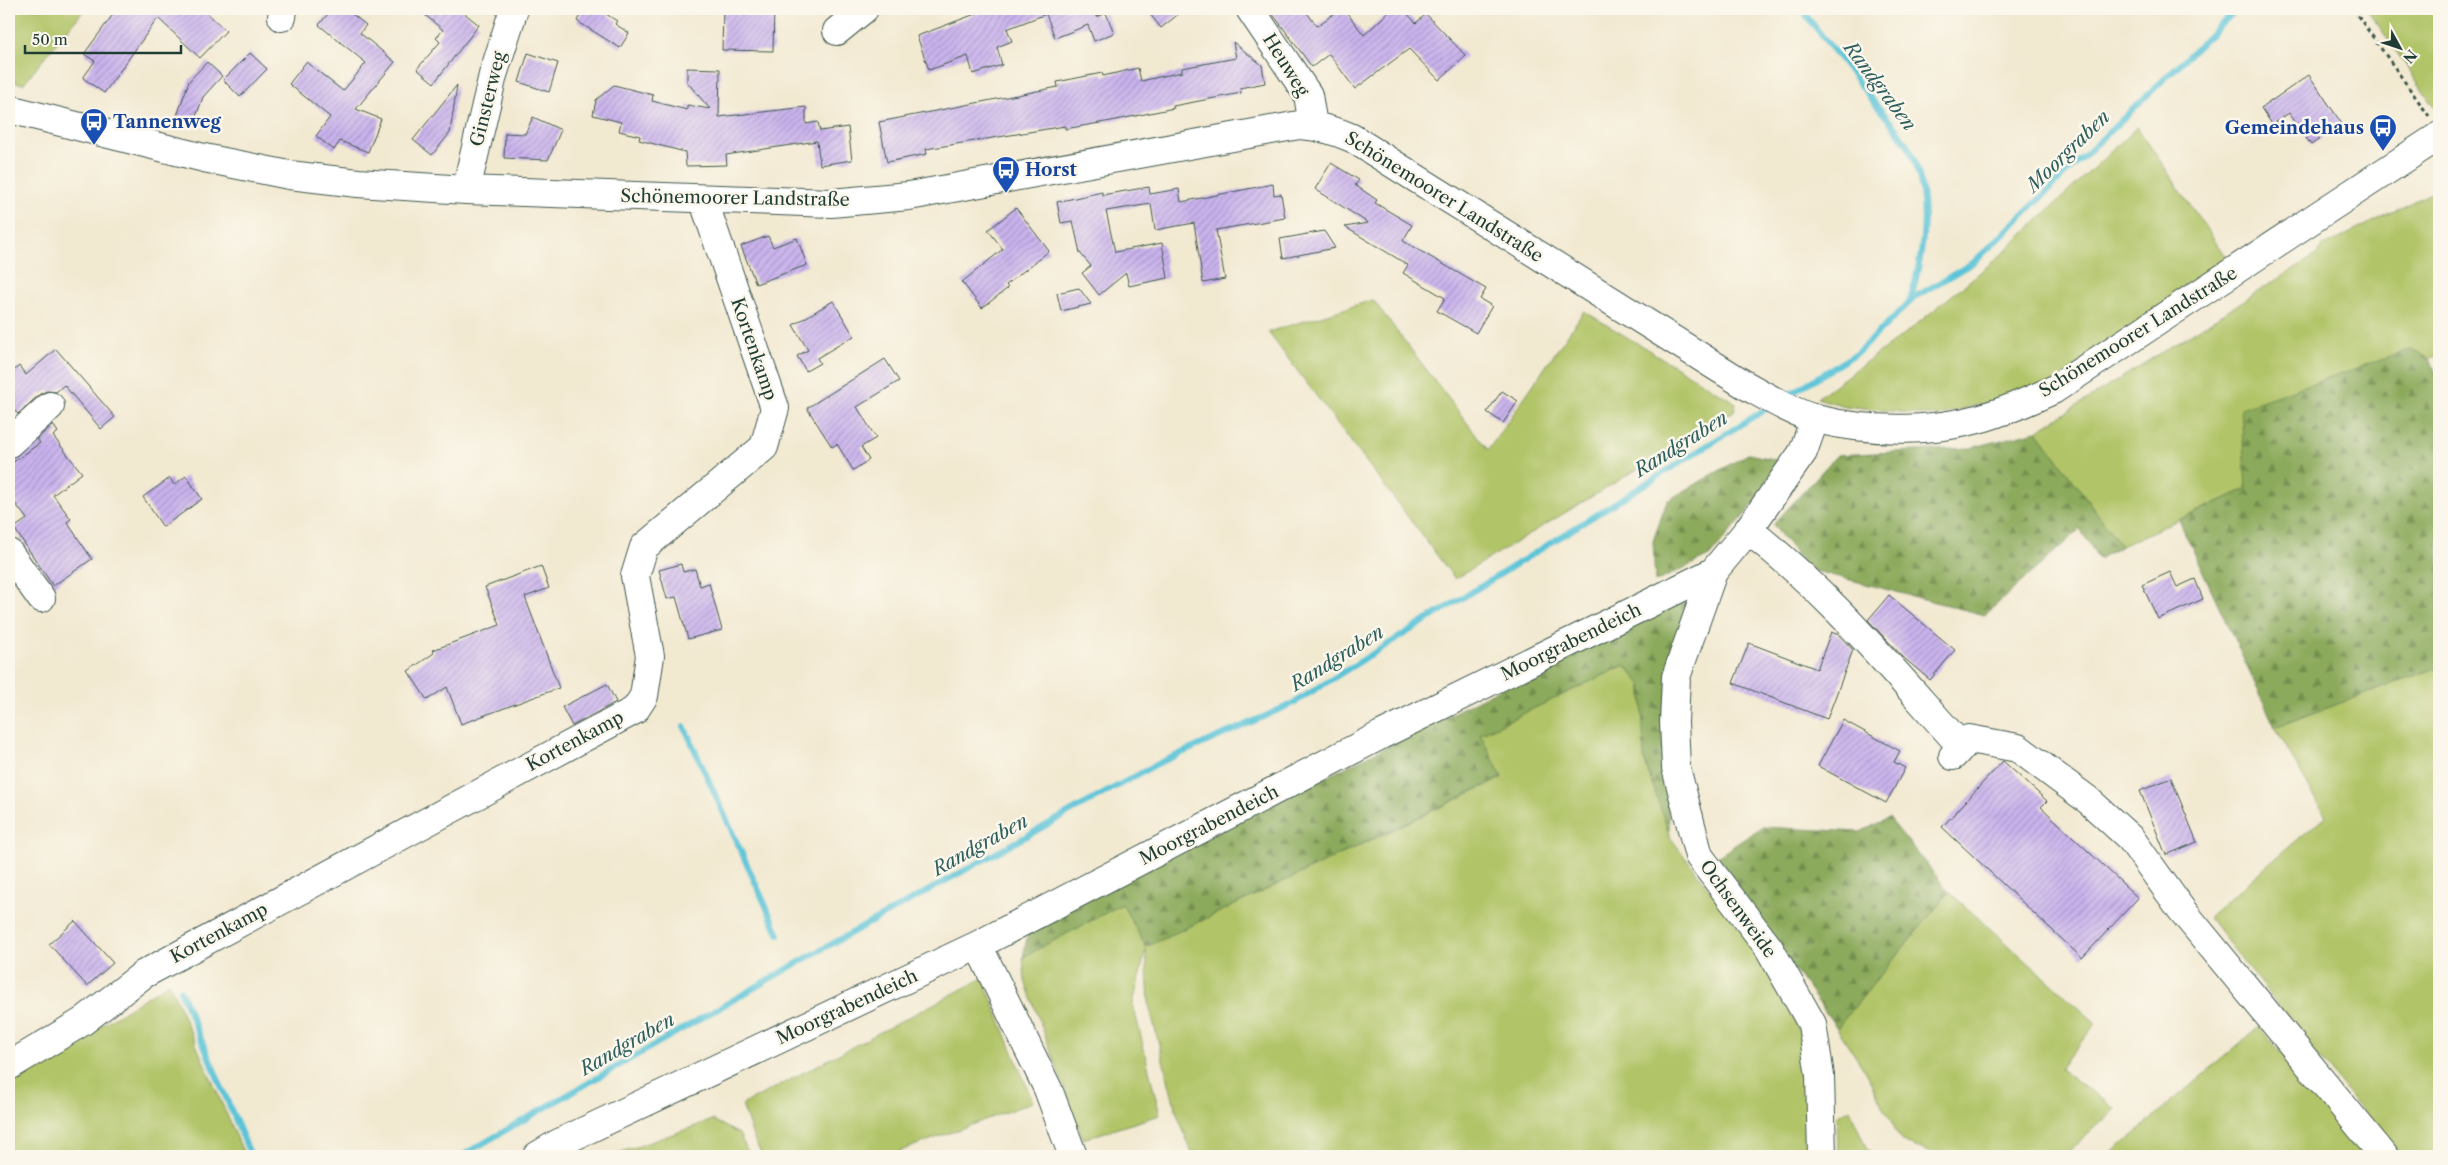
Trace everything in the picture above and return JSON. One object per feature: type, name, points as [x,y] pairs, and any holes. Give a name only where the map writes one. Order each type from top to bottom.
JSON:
[{"type":"street","name":"Ginsterweg","points":[[466,190],[493,75],[514,9]]},
{"type":"street","points":[[837,31],[864,9]]},
{"type":"street","name":"Heuweg","points":[[1250,9],[1308,94],[1313,126]]},
{"type":"street","name":"Schönemoorer Landstraße","points":[[9,109],[204,158],[289,175],[358,183],[466,190],[831,203],[909,196],[1299,125],[1313,126],[1330,129],[1352,138],[1747,386],[1806,415],[1891,428],[1934,428],[1995,414],[2053,390],[2437,130]]},
{"type":"street","name":"Kortenkamp","points":[[9,1066],[82,1022],[144,974],[635,710],[644,696],[650,656],[635,576],[644,546],[764,447],[775,408],[703,199]]},
{"type":"street","points":[[9,443],[50,406]]},
{"type":"street","name":"Moorgrabendeich","points":[[537,1156],[978,944],[1381,735],[1713,572],[1748,530],[1804,452],[1806,415]]},
{"type":"street","points":[[1748,530],[1780,554],[1864,639],[1958,752],[1970,739],[2018,748],[2088,800],[2131,839],[2181,909],[2384,1156]]},
{"type":"street","points":[[9,553],[41,598]]},
{"type":"street","name":"Ochsenweide","points":[[1713,572],[1676,677],[1674,722],[1676,768],[1699,856],[1768,948],[1812,1024],[1820,1076],[1822,1156]]},
{"type":"street","points":[[978,944],[1048,1089],[1073,1156]]},
{"type":"path","points":[[2353,9],[2437,130]]},
{"type":"green space","points":[[9,9],[85,9],[23,84],[9,81]]},
{"type":"green space","points":[[2367,9],[2439,9],[2439,107],[2436,109]]},
{"type":"green space","points":[[2137,127],[2227,259],[2050,385],[1938,416],[1845,406],[1817,398],[1911,329],[2001,255]]},
{"type":"green space","points":[[2439,189],[2439,354],[2430,359],[2411,349],[2246,489],[2121,546],[2037,431],[2319,253],[2324,246]]},
{"type":"green space","points":[[1373,300],[1488,450],[1584,311],[1736,403],[1734,411],[1455,579],[1268,332]]},
{"type":"green space","points":[[2411,349],[2430,359],[2439,380],[2439,667],[2275,727],[2179,520],[2246,489],[2241,408]]},
{"type":"green space","points":[[2037,431],[2121,546],[2099,559],[2080,529],[1985,615],[1808,569],[1773,525],[1837,455],[1971,448]]},
{"type":"green space","points":[[1748,454],[1784,461],[1758,499],[1711,555],[1655,582],[1653,541],[1667,501]]},
{"type":"green space","points":[[1681,597],[1688,611],[1661,719],[1670,837],[1644,759],[1642,685],[1625,665],[1480,734],[1502,777],[1146,947],[1122,904],[1023,957],[1029,928]]},
{"type":"green space","points":[[1625,665],[1642,685],[1644,759],[1670,837],[1766,964],[1791,1009],[1806,1054],[1810,1095],[1807,1156],[1193,1156],[1176,1111],[1149,1005],[1146,949],[1133,1004],[1160,1115],[1083,1139],[1025,981],[1023,957],[1122,904],[1146,947],[1502,778],[1480,734]]},
{"type":"green space","points":[[2439,667],[2439,1156],[2398,1156],[2208,917],[2325,816],[2275,727]]},
{"type":"green space","points":[[1889,818],[1949,892],[1837,1028],[1714,859],[1762,827],[1860,832]]},
{"type":"green space","points":[[1949,892],[2096,1023],[2060,1069],[2116,1109],[2064,1156],[1939,1156],[1902,1142],[1863,1068],[1837,1028]]},
{"type":"green space","points":[[983,978],[1033,1102],[887,1156],[763,1156],[755,1142],[742,1105]]},
{"type":"green space","points":[[169,983],[245,1156],[9,1156],[9,1083]]},
{"type":"green space","points":[[2259,1027],[2371,1156],[2108,1156]]},
{"type":"green space","points":[[1850,1110],[1867,1149],[1877,1156],[1838,1156],[1837,1115]]},
{"type":"green space","points":[[713,1120],[739,1134],[750,1156],[610,1156]]},
{"type":"building","points":[[117,9],[203,9],[226,31],[200,58],[158,18],[104,93],[83,78],[95,61],[84,54]]},
{"type":"building","points":[[332,9],[346,9],[366,25],[360,33],[395,62],[356,109],[381,119],[368,152],[340,141],[334,150],[316,136],[330,117],[289,84],[306,62],[343,91],[366,63],[319,25]]},
{"type":"building","points":[[418,9],[459,9],[479,25],[434,83],[417,69],[440,42],[436,38],[443,30]]},
{"type":"building","points":[[583,9],[609,9],[606,14],[617,21],[615,24],[629,33],[620,48],[577,21]]},
{"type":"building","points":[[723,9],[774,9],[773,51],[722,50]]},
{"type":"building","points":[[977,9],[1094,9],[1097,17],[1106,13],[1114,33],[1094,41],[1088,25],[1055,38],[1046,14],[1007,29],[1012,41],[997,47],[1002,65],[973,74],[968,56],[929,70],[917,36],[978,13]]},
{"type":"building","points":[[1146,9],[1185,9],[1161,28]]},
{"type":"building","points":[[1269,9],[1304,9],[1317,26],[1340,9],[1344,9],[1364,35],[1392,9],[1403,9],[1416,23],[1426,14],[1466,56],[1439,80],[1409,49],[1355,89],[1329,54],[1312,67]]},
{"type":"building","points":[[1233,42],[1262,65],[1265,83],[1240,88],[1241,93],[1173,106],[1174,108],[1065,129],[1065,126],[926,149],[927,154],[887,162],[879,122],[1058,87],[1057,82],[1102,73],[1103,76],[1138,68],[1141,81],[1182,72],[1182,68],[1236,58]]},
{"type":"building","points":[[250,53],[267,69],[240,97],[223,80]]},
{"type":"building","points":[[528,53],[558,63],[549,92],[519,82]]},
{"type":"building","points":[[207,62],[222,76],[203,97],[193,125],[176,119],[189,81]]},
{"type":"building","points":[[687,68],[720,69],[719,117],[806,107],[806,124],[818,122],[820,131],[848,127],[852,160],[820,165],[817,141],[726,155],[727,165],[686,166],[685,152],[639,140],[640,136],[619,131],[621,122],[593,115],[596,100],[614,85],[653,95],[652,101],[687,110],[687,105],[710,109],[687,82]]},
{"type":"building","points":[[2309,75],[2342,124],[2311,145],[2289,113],[2272,124],[2261,108]]},
{"type":"building","points":[[457,85],[450,133],[432,155],[413,140]]},
{"type":"building","points":[[533,117],[561,130],[548,160],[504,158],[505,133],[525,134]]},
{"type":"building","points":[[1331,163],[1359,180],[1355,185],[1377,200],[1375,203],[1412,225],[1403,241],[1486,289],[1480,299],[1492,306],[1476,333],[1437,311],[1445,298],[1403,273],[1408,265],[1345,227],[1368,223],[1315,189]]},
{"type":"building","points":[[1273,184],[1274,195],[1281,194],[1285,218],[1216,230],[1225,279],[1203,283],[1194,223],[1155,230],[1151,204],[1106,211],[1115,252],[1162,243],[1168,278],[1129,286],[1126,273],[1099,295],[1082,273],[1091,266],[1080,253],[1073,221],[1061,223],[1057,202],[1102,192],[1102,195],[1149,187],[1150,194],[1179,189],[1181,202]]},
{"type":"building","points":[[1016,208],[1049,251],[1006,285],[1008,288],[982,308],[962,282],[1003,249],[988,230]]},
{"type":"building","points":[[1324,231],[1335,248],[1283,258],[1280,239]]},
{"type":"building","points":[[768,236],[773,247],[797,238],[807,265],[756,284],[741,246]]},
{"type":"building","points":[[1079,288],[1091,304],[1061,311],[1057,293]]},
{"type":"building","points":[[833,301],[854,336],[817,358],[820,363],[806,371],[797,356],[808,350],[793,325]]},
{"type":"building","points":[[56,349],[115,417],[101,429],[64,385],[56,392],[47,391],[40,394],[18,414],[15,411],[9,417],[9,375],[19,366],[26,375]]},
{"type":"building","points":[[885,359],[899,381],[857,407],[876,438],[861,447],[869,460],[853,470],[837,444],[832,447],[807,408]]},
{"type":"building","points":[[1502,391],[1518,401],[1503,423],[1487,412]]},
{"type":"building","points":[[53,425],[58,432],[53,436],[82,473],[53,495],[71,519],[67,522],[92,559],[53,586],[14,528],[27,519],[9,495],[9,465],[40,443],[37,439]]},
{"type":"building","points":[[186,476],[202,499],[163,527],[143,497],[170,478],[174,485]]},
{"type":"building","points":[[681,564],[683,572],[695,569],[700,586],[709,583],[722,630],[688,639],[676,597],[667,599],[659,570]]},
{"type":"building","points":[[541,566],[549,588],[525,597],[559,688],[461,724],[447,687],[427,700],[408,671],[434,653],[433,650],[500,625],[485,587]]},
{"type":"building","points":[[2170,572],[2177,587],[2195,579],[2203,599],[2158,619],[2142,585]]},
{"type":"building","points":[[1889,595],[1955,650],[1930,680],[1904,658],[1868,620]]},
{"type":"building","points":[[1831,632],[1839,635],[1853,650],[1827,719],[1733,683],[1749,643],[1817,669]]},
{"type":"building","points":[[607,684],[616,702],[572,726],[562,707]]},
{"type":"building","points":[[1843,720],[1900,751],[1894,762],[1905,768],[1886,803],[1818,766]]},
{"type":"building","points":[[2003,761],[2047,801],[2041,807],[2138,898],[2082,958],[1942,827]]},
{"type":"building","points":[[2171,778],[2197,842],[2166,855],[2140,791]]},
{"type":"building","points":[[75,921],[113,963],[87,986],[49,944]]},
{"type":"waterway","name":"Randgraben","points":[[1801,9],[1897,130],[1908,146],[1915,162],[1920,179],[1924,214],[1922,249],[1910,301]]},
{"type":"waterway","name":"Moorgraben","points":[[1784,398],[1857,353],[1915,297],[1974,262],[2237,9]]},
{"type":"waterway","name":"Randgraben","points":[[461,1156],[801,961],[1157,764],[1292,704],[1769,407]]},
{"type":"waterway","points":[[684,726],[779,935]]},
{"type":"waterway","points":[[180,990],[251,1156]]},
{"type":"place","name":"Tannenweg","points":[[94,146]]},
{"type":"place","name":"Gemeindehaus","points":[[2383,152]]},
{"type":"place","name":"Horst","points":[[1006,194]]}]
